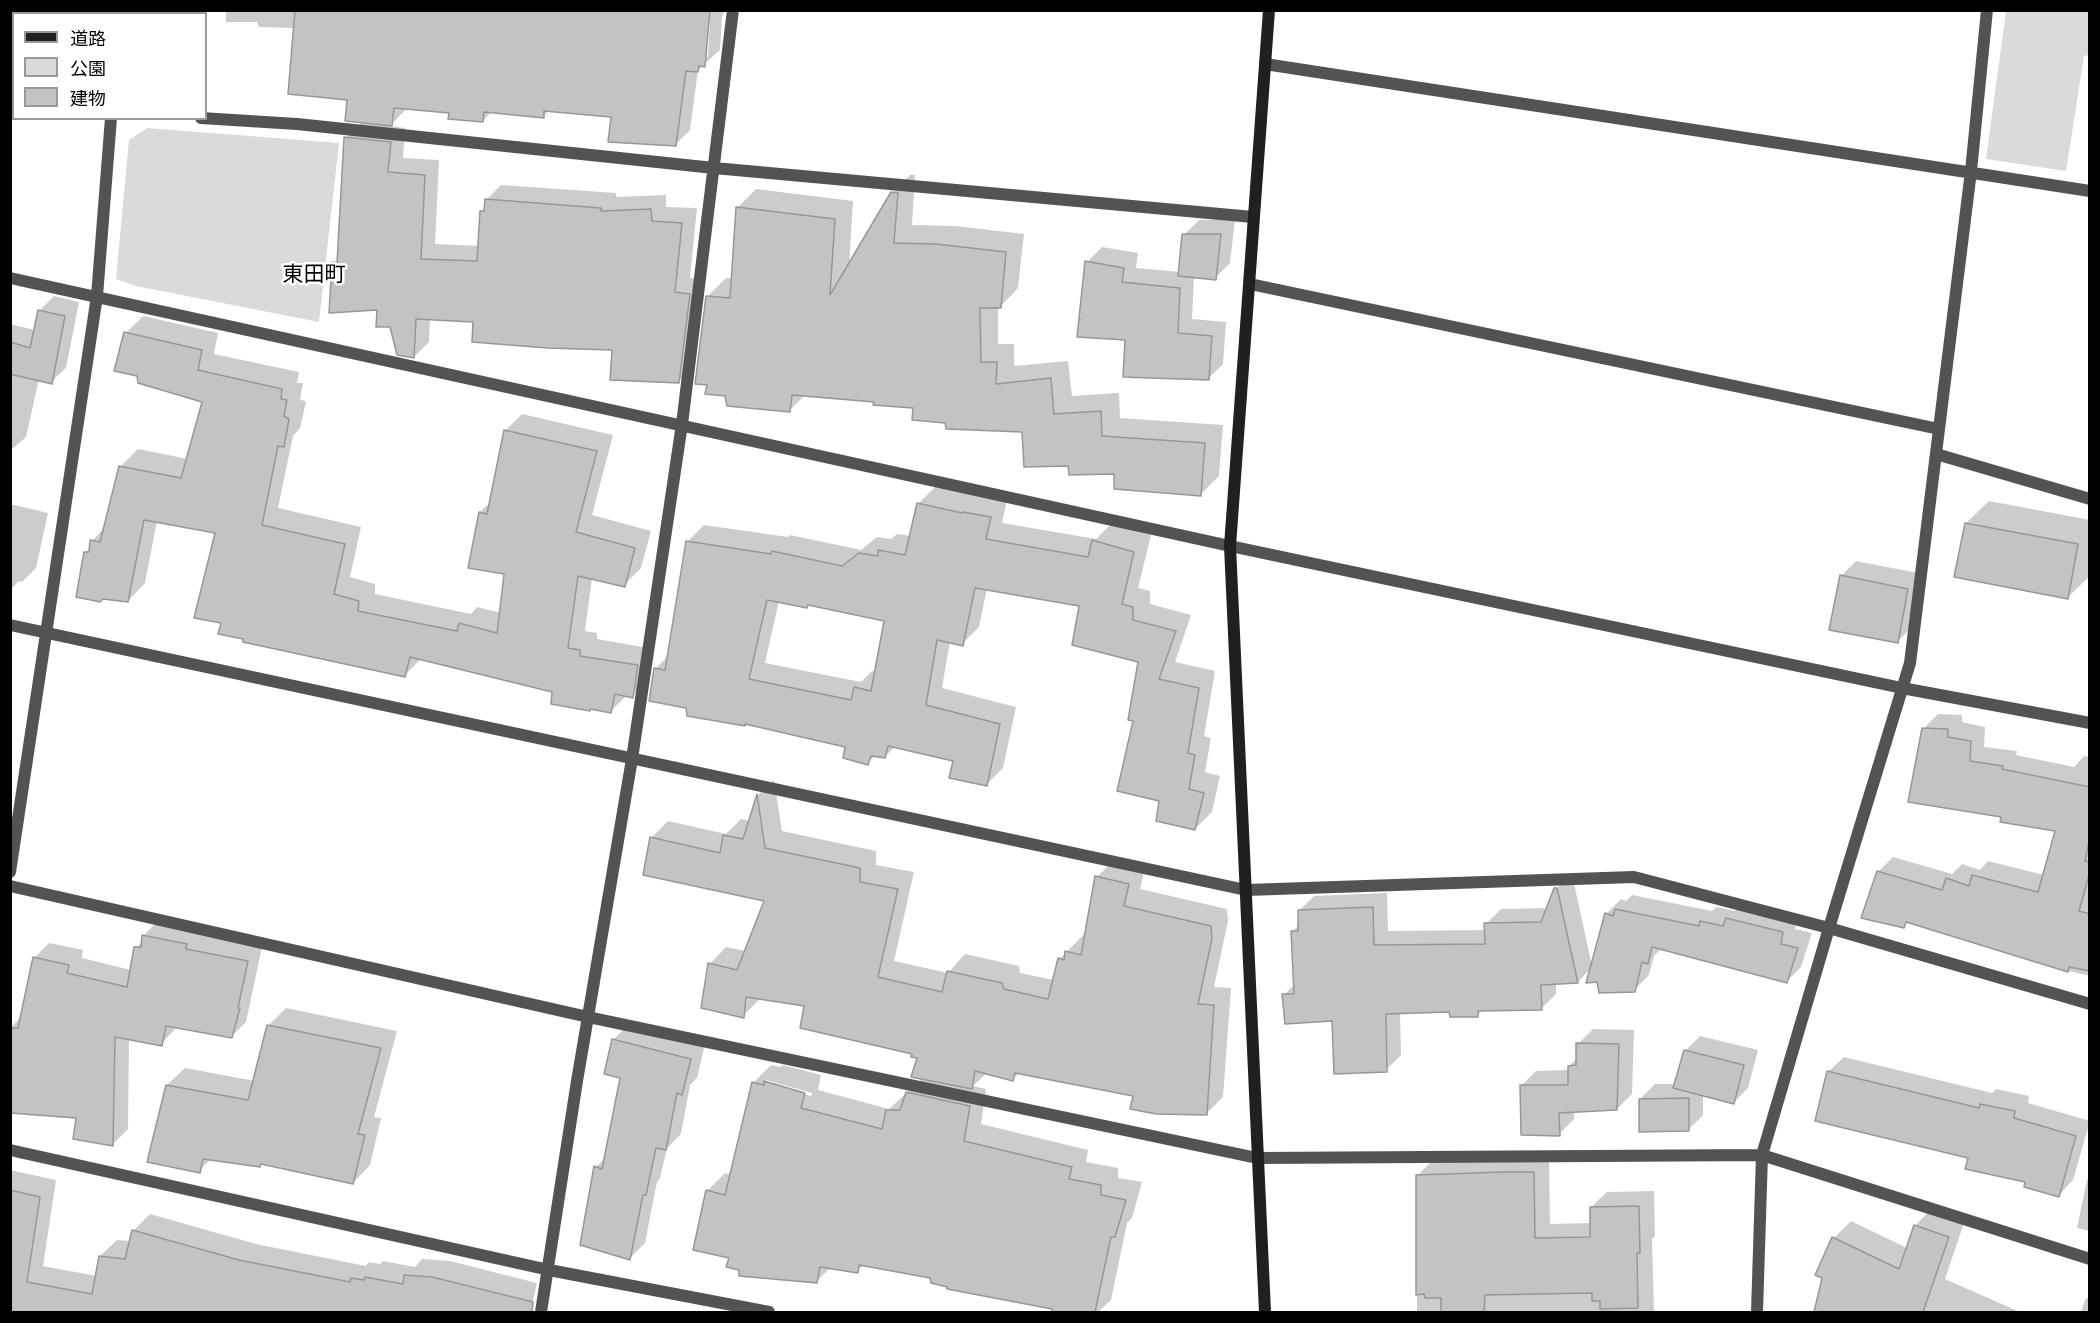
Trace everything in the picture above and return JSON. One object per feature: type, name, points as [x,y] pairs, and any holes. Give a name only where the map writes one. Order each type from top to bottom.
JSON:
[{"type":"street","points":[[542,1312],[588,1017],[632,759],[682,424],[733,10]]},
{"type":"street","points":[[1265,1312],[1230,546],[1269,10]]},
{"type":"street","points":[[1757,1312],[1762,1155],[1828,928],[1910,663],[1971,171],[1987,10]]},
{"type":"street","points":[[1265,64],[2090,190]]},
{"type":"street","points":[[207,118],[297,124],[714,168],[1253,217]]},
{"type":"street","points":[[10,872],[97,296],[111,120]]},
{"type":"street","points":[[10,278],[1230,546],[1902,688],[2090,723]]},
{"type":"street","points":[[1250,284],[1939,429]]},
{"type":"street","points":[[1936,454],[2090,500]]},
{"type":"street","points":[[10,625],[1246,890],[1634,877],[1828,928],[2090,1004]]},
{"type":"street","points":[[10,886],[588,1017],[1257,1158],[1762,1155],[2090,1258]]},
{"type":"street","points":[[10,1150],[549,1270],[769,1312]]},
{"type":"green space","points":[[2006,11],[2089,11],[2089,55],[2084,56],[2066,171],[1986,159]]},
{"type":"green space","points":[[147,128],[339,143],[319,322],[136,286],[116,279],[129,140]]},
{"type":"building","points":[[295,10],[710,10],[705,67],[699,66],[698,72],[686,71],[676,146],[608,142],[611,117],[544,111],[544,118],[484,112],[483,122],[448,119],[449,113],[394,108],[392,126],[345,121],[347,100],[288,94]]},
{"type":"building","points":[[344,137],[391,142],[388,172],[425,175],[421,259],[477,261],[480,211],[484,211],[485,199],[601,208],[601,211],[651,209],[652,221],[682,223],[675,292],[690,294],[679,383],[610,380],[612,350],[472,342],[473,322],[416,319],[414,358],[397,355],[390,327],[376,327],[377,310],[329,313],[332,262],[337,263]]},
{"type":"building","points":[[891,192],[898,193],[894,243],[936,244],[1006,252],[1001,308],[980,308],[981,362],[997,362],[996,384],[1051,378],[1054,414],[1101,411],[1102,436],[1205,443],[1201,496],[1114,489],[1114,474],[1069,475],[1068,466],[1024,467],[1022,432],[946,429],[945,423],[912,420],[913,408],[792,395],[790,412],[727,406],[725,396],[705,394],[707,385],[695,384],[706,296],[730,298],[736,207],[835,219],[830,295]]},
{"type":"building","points":[[1182,234],[1221,234],[1216,280],[1178,276]]},
{"type":"building","points":[[1085,261],[1124,268],[1122,282],[1180,288],[1178,333],[1212,336],[1209,380],[1123,377],[1125,340],[1077,337]]},
{"type":"building","points":[[38,310],[65,316],[52,384],[10,374],[10,342],[30,348]]},
{"type":"building","points":[[124,332],[202,350],[198,370],[282,389],[281,399],[287,400],[284,416],[289,419],[284,447],[278,446],[262,525],[345,544],[334,594],[359,601],[358,611],[457,631],[459,623],[497,633],[504,574],[468,568],[479,512],[487,514],[504,430],[597,451],[576,532],[635,548],[625,587],[578,576],[568,648],[580,650],[580,656],[638,665],[633,698],[615,694],[611,713],[590,709],[590,711],[551,704],[552,692],[410,657],[405,677],[243,642],[243,639],[218,634],[221,623],[194,618],[215,533],[144,520],[128,602],[103,599],[100,602],[76,597],[84,552],[89,552],[90,540],[100,542],[119,466],[181,478],[202,402],[138,383],[137,376],[114,371]]},
{"type":"building","points":[[917,503],[991,517],[986,539],[1088,557],[1092,540],[1134,552],[1122,604],[1133,607],[1133,620],[1176,631],[1159,679],[1199,688],[1188,753],[1195,755],[1189,789],[1204,793],[1195,830],[1156,821],[1159,801],[1117,791],[1133,721],[1128,720],[1138,662],[1072,645],[1079,606],[975,588],[963,646],[937,640],[926,705],[1000,724],[987,786],[949,778],[953,761],[888,746],[885,758],[871,756],[868,765],[843,758],[845,747],[745,724],[745,726],[687,716],[686,708],[649,701],[654,668],[665,670],[686,541],[771,554],[772,551],[842,566],[859,553],[878,556],[878,550],[905,555]],"holes":[[[767,600],[807,608],[808,605],[884,621],[871,691],[854,687],[851,700],[749,679]]]},
{"type":"building","points":[[1965,523],[2078,544],[2068,599],[1954,577]]},
{"type":"building","points":[[1840,575],[1908,589],[1898,643],[1829,630]]},
{"type":"building","points":[[1922,728],[1948,729],[1948,737],[1971,741],[1970,761],[2003,766],[2002,769],[2090,787],[2090,837],[2085,861],[2090,862],[2090,872],[2079,911],[2090,914],[2090,971],[2069,967],[2068,972],[1906,922],[1904,928],[1861,918],[1877,871],[1942,890],[1946,878],[1969,886],[1972,875],[2038,892],[2055,831],[2000,822],[2001,817],[1908,802]]},
{"type":"building","points":[[757,794],[765,848],[860,868],[860,882],[898,889],[878,977],[942,992],[947,971],[1002,983],[1004,989],[1048,999],[1058,958],[1064,960],[1065,951],[1081,955],[1095,876],[1129,884],[1124,906],[1211,926],[1212,939],[1198,1004],[1214,1005],[1207,1115],[1156,1114],[1130,1109],[1133,1096],[1015,1073],[1013,1081],[975,1071],[972,1089],[911,1077],[917,1058],[911,1057],[912,1054],[800,1028],[804,1006],[746,997],[744,1018],[701,1008],[708,963],[737,970],[764,901],[643,875],[650,837],[720,853],[723,835],[743,839]]},
{"type":"building","points":[[1554,888],[1557,888],[1578,983],[1541,985],[1542,1010],[1478,1011],[1478,1017],[1450,1017],[1449,1012],[1386,1014],[1387,1072],[1334,1074],[1332,1021],[1285,1024],[1282,994],[1294,994],[1291,931],[1298,931],[1298,910],[1373,907],[1374,945],[1485,944],[1484,923],[1541,922]]},
{"type":"building","points":[[1615,909],[1699,926],[1700,921],[1723,926],[1726,918],[1783,932],[1781,944],[1798,948],[1787,983],[1652,947],[1648,964],[1642,962],[1635,992],[1599,993],[1597,982],[1586,983],[1605,913],[1613,916]]},
{"type":"building","points":[[142,935],[187,944],[186,949],[248,961],[232,1038],[166,1026],[162,1046],[115,1037],[113,1146],[73,1139],[76,1118],[10,1113],[10,1028],[18,1028],[33,957],[69,965],[67,973],[127,987],[134,947],[141,947]]},
{"type":"building","points":[[267,1025],[381,1048],[358,1134],[365,1135],[353,1184],[261,1164],[260,1167],[203,1159],[200,1173],[147,1162],[166,1085],[248,1100]]},
{"type":"building","points":[[612,1039],[691,1059],[682,1095],[677,1093],[666,1150],[656,1148],[646,1195],[643,1195],[630,1260],[580,1245],[594,1166],[602,1169],[620,1078],[604,1074]]},
{"type":"building","points":[[1576,1043],[1619,1044],[1617,1110],[1559,1113],[1560,1136],[1521,1135],[1520,1085],[1568,1085],[1568,1066],[1576,1065]]},
{"type":"building","points":[[1684,1050],[1744,1065],[1734,1104],[1673,1088]]},
{"type":"building","points":[[1827,1071],[1979,1108],[1980,1104],[2015,1111],[2014,1118],[2076,1136],[2059,1197],[2024,1187],[2025,1182],[1965,1169],[1968,1158],[1815,1121]]},
{"type":"building","points":[[764,1081],[805,1093],[801,1108],[882,1129],[886,1110],[900,1110],[906,1092],[970,1106],[964,1141],[1072,1167],[1069,1179],[1101,1185],[1101,1195],[1126,1200],[1115,1237],[1111,1237],[1095,1312],[1052,1312],[1052,1309],[947,1289],[947,1287],[931,1283],[930,1278],[859,1265],[858,1273],[820,1267],[817,1283],[739,1276],[739,1270],[726,1267],[729,1258],[693,1250],[706,1190],[725,1195],[752,1082],[764,1085]]},
{"type":"building","points":[[1689,1098],[1689,1131],[1639,1132],[1639,1099]]},
{"type":"building","points":[[1534,1172],[1535,1238],[1590,1237],[1590,1207],[1639,1206],[1638,1308],[1600,1309],[1600,1301],[1592,1301],[1592,1293],[1485,1295],[1484,1312],[1441,1312],[1441,1298],[1425,1298],[1424,1294],[1416,1295],[1416,1175]]},
{"type":"building","points":[[10,1190],[40,1197],[27,1282],[92,1294],[99,1256],[125,1259],[132,1230],[239,1260],[350,1282],[351,1278],[364,1280],[365,1277],[403,1284],[404,1275],[432,1277],[533,1302],[532,1312],[10,1312]]},
{"type":"building","points":[[1914,1225],[1949,1237],[1923,1312],[1814,1312],[1822,1278],[1815,1275],[1832,1237],[1899,1269]]},
{"type":"district","name":"東田町","points":[[314,275]]}]
